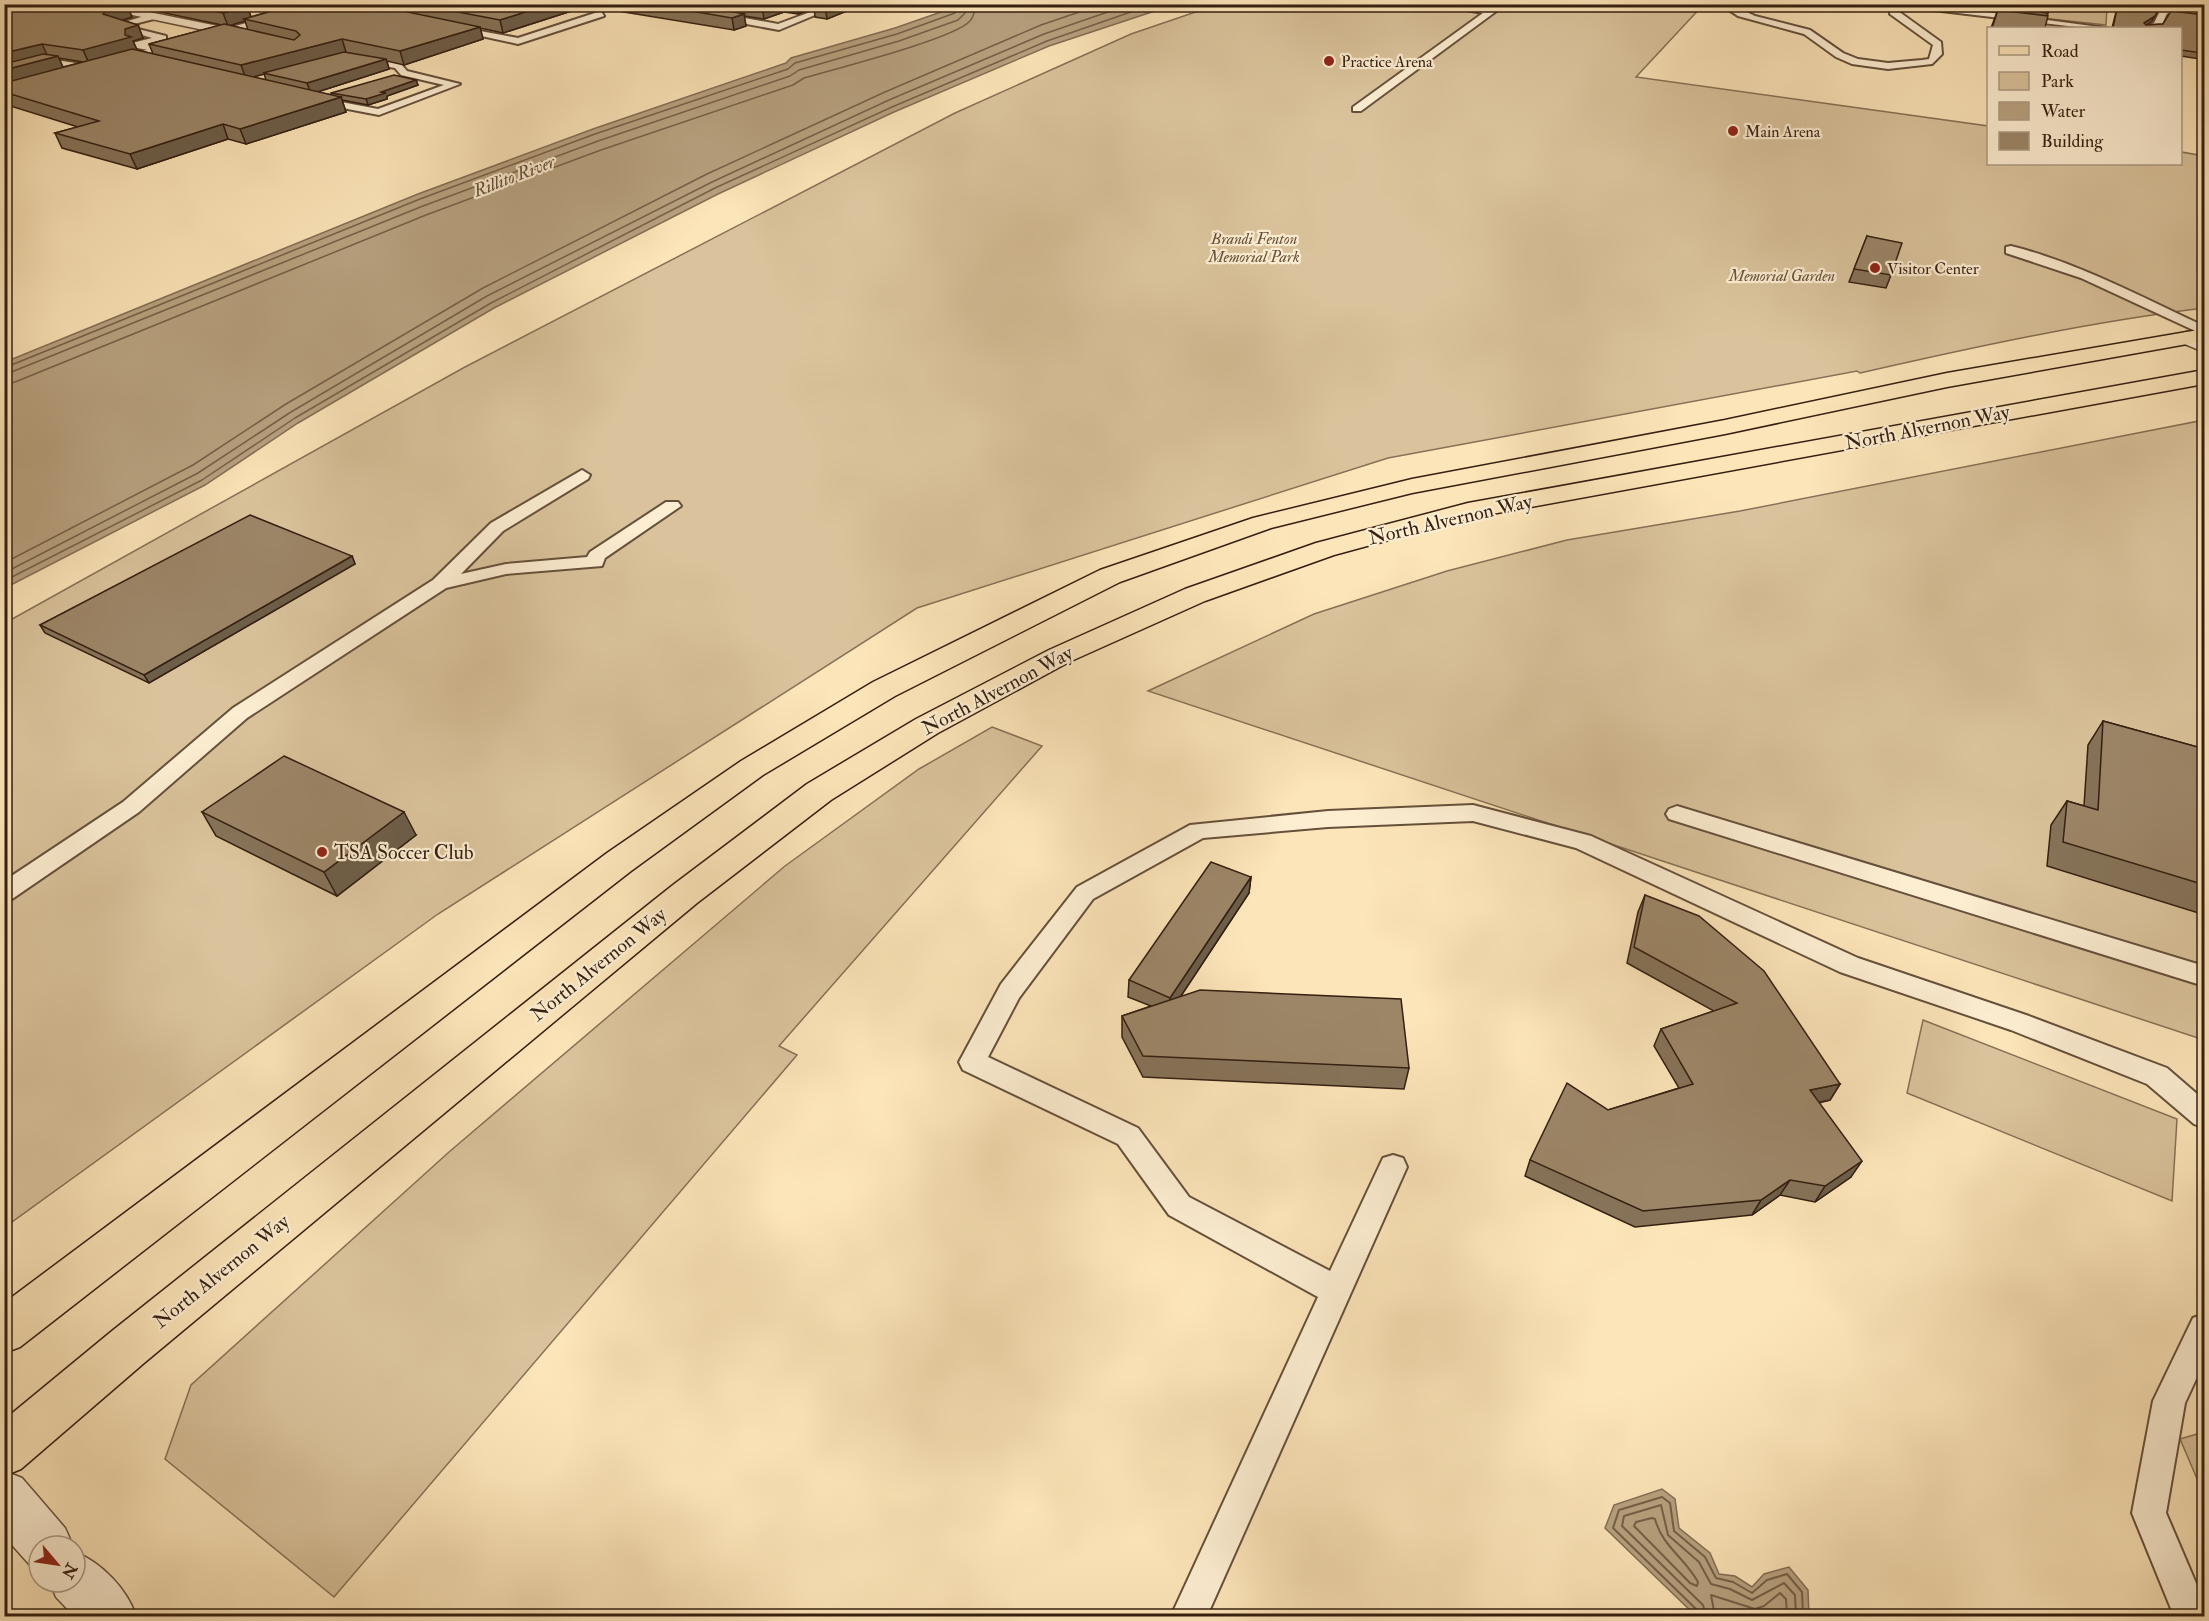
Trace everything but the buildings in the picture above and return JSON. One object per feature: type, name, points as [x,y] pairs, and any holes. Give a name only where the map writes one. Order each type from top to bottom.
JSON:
[{"type":"main road","name":"North Alvernon Way","points":[[4,1331],[619,862],[752,768],[884,689],[1110,576],[1262,523],[1412,486],[1725,427],[2198,330]]},
{"type":"main road","name":"North Alvernon Way","points":[[4,1452],[128,1347],[425,1104],[685,894],[783,819],[819,792],[927,726],[1059,656],[1195,595],[1282,564],[1325,549],[1468,511],[2205,377]]},
{"type":"street","points":[[2121,4],[2205,14]]},
{"type":"street","points":[[87,5],[231,32]]},
{"type":"street","points":[[62,78],[135,58],[159,57],[231,32],[334,5]]},
{"type":"street","points":[[4,1496],[37,1534]]},
{"type":"street","points":[[87,1592],[109,1617]]},
{"type":"lane","points":[[685,4],[674,8],[779,27],[823,10],[793,4]]},
{"type":"lane","points":[[1437,4],[1491,12]]},
{"type":"lane","points":[[1357,109],[1502,4]]},
{"type":"lane","points":[[1724,4],[1758,18],[1809,33],[1825,41],[1844,58],[1896,66],[1932,61],[1937,54],[1938,44],[1924,30],[1902,20],[1893,12],[1897,4],[2094,27]]},
{"type":"lane","points":[[289,6],[311,10]]},
{"type":"lane","points":[[2151,27],[2158,25],[2165,9]]},
{"type":"lane","points":[[442,27],[518,41],[601,14]]},
{"type":"lane","points":[[252,15],[277,20]]},
{"type":"lane","points":[[151,17],[115,26],[163,38],[135,45],[159,57]]},
{"type":"lane","points":[[231,32],[255,37]]},
{"type":"lane","points":[[330,93],[304,98],[379,112],[455,84],[398,75],[398,66],[347,57]]},
{"type":"lane","points":[[4,74],[49,62],[95,69]]},
{"type":"lane","points":[[4,79],[16,82]]},
{"type":"lane","points":[[2011,250],[2048,258],[2090,276],[2198,330]]},
{"type":"lane","points":[[4,893],[131,807],[240,713],[441,585],[497,527],[582,475]]},
{"type":"lane","points":[[441,585],[506,569],[596,562],[596,556],[672,506]]},
{"type":"lane","points":[[1337,1291],[1179,1206],[1128,1136],[972,1062],[1010,991],[1085,892],[1198,831],[1328,819],[1473,813],[1583,842],[1849,965],[2020,1023],[2157,1076],[2205,1116]]},
{"type":"lane","points":[[1677,814],[2205,976]]},
{"type":"lane","points":[[1189,1617],[1393,1167]]},
{"type":"lane","points":[[2192,1617],[2149,1513],[2169,1401],[2205,1329]]},
{"type":"green space","name":"Brandi Fenton Memorial Park","points":[[1704,4],[1636,77],[1987,126],[1987,165],[2182,165],[2182,152],[2204,156],[2204,308],[2075,328],[1860,373],[1857,371],[1388,458],[917,608],[438,914],[5,1227],[5,623],[465,367],[955,113],[1131,34],[1216,5]]},
{"type":"green space","points":[[2086,4],[2107,7],[2106,25],[1923,5]]},
{"type":"green space","points":[[2204,420],[2204,1040],[1148,691],[1314,614],[1447,571],[1567,540],[1740,511]]},
{"type":"green space","points":[[992,727],[1042,746],[779,1046],[797,1055],[334,1597],[165,1459],[191,1385],[449,1152],[785,866],[919,769]]},
{"type":"green space","points":[[1923,1020],[2177,1119],[2172,1201],[1907,1093]]},
{"type":"green space","points":[[2204,1432],[2204,1495],[2180,1439]]},
{"type":"water","name":"Rillito River","points":[[961,5],[1173,5],[1049,46],[894,112],[718,194],[494,308],[298,423],[205,485],[5,588],[5,362],[418,194],[593,129],[786,63],[791,58],[895,28]]},
{"type":"water","points":[[1662,1489],[1675,1499],[1679,1528],[1710,1553],[1719,1574],[1735,1576],[1752,1587],[1764,1574],[1789,1567],[1808,1590],[1809,1616],[1696,1616],[1605,1528],[1614,1505]]},
{"type":"place","name":"Practice Arena","points":[[1329,61]]},
{"type":"place","name":"Main Arena","points":[[1733,131]]},
{"type":"place","name":"Visitor Center","points":[[1875,268]]},
{"type":"place","name":"TSA Soccer Club","points":[[322,852]]},
{"type":"park label","name":"Memorial Garden","points":[[1782,275]]}]
